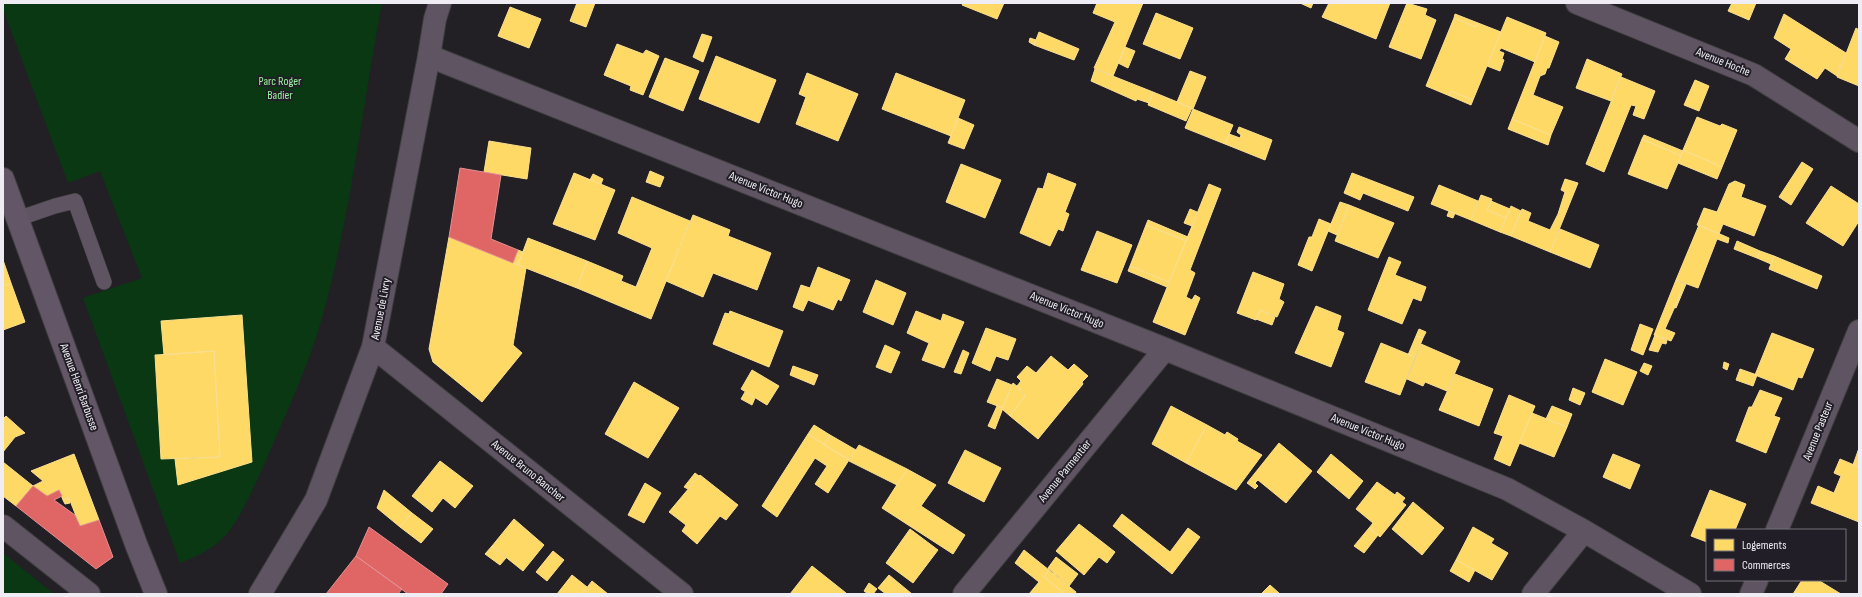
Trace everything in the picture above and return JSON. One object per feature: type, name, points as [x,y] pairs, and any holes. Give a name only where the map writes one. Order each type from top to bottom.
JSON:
[{"type":"main road","name":"Avenue Henri Barbusse","points":[[3,179],[136,544],[156,594]]},
{"type":"street","name":"Avenue de Livry","points":[[260,594],[316,500],[373,347],[430,56],[435,20],[440,3]]},
{"type":"street","name":"Avenue Hoche","points":[[1577,3],[1754,75],[1859,141]]},
{"type":"street","name":"Avenue Victor Hugo","points":[[430,56],[1165,349],[1507,489],[1584,531],[1690,594]]},
{"type":"street","name":"Avenue Pasteur","points":[[1777,529],[1859,331]]},
{"type":"street","name":"Avenue Bruno Bancher","points":[[373,347],[682,594]]},
{"type":"street","name":"Avenue Parmentier","points":[[964,594],[1165,349]]},
{"type":"street","points":[[3,526],[89,594]]},
{"type":"street","points":[[1533,594],[1584,531]]},
{"type":"street","points":[[1751,594],[1757,581]]},
{"type":"lane","points":[[18,219],[75,201],[104,282]]},
{"type":"green space","name":"Parc Roger Badier","points":[[3,3],[382,3],[341,240],[322,318],[312,350],[263,467],[239,516],[225,536],[215,545],[180,563],[83,298],[142,278],[100,171],[68,183],[3,9]]},
{"type":"green space","points":[[3,553],[54,594],[3,594]]},
{"type":"building: Logements","points":[[577,3],[595,3],[586,27],[570,21]]},
{"type":"building: Logements","points":[[963,3],[1004,3],[997,19],[962,5]]},
{"type":"building: Logements","points":[[1097,3],[1143,3],[1113,76],[1094,68],[1115,22],[1093,13]]},
{"type":"building: Logements","points":[[1300,3],[1313,3],[1311,8]]},
{"type":"building: Logements","points":[[1329,3],[1390,3],[1376,39],[1322,17]]},
{"type":"building: Logements","points":[[1407,3],[1427,9],[1425,15],[1436,20],[1421,59],[1389,47]]},
{"type":"building: Logements","points":[[1732,3],[1756,3],[1749,20],[1728,11]]},
{"type":"building: Logements","points":[[510,7],[541,19],[529,48],[498,36]]},
{"type":"building: Logements","points":[[1156,13],[1193,28],[1180,59],[1143,44]]},
{"type":"building: Logements","points":[[1455,14],[1478,23],[1476,27],[1454,18]]},
{"type":"building: Logements","points":[[1784,14],[1846,53],[1837,76],[1825,68],[1817,79],[1785,59],[1791,49],[1774,38]]},
{"type":"building: Logements","points":[[1507,17],[1546,33],[1535,62],[1501,48],[1499,51],[1504,53],[1502,59],[1504,60],[1500,71],[1487,66]]},
{"type":"building: Logements","points":[[1454,18],[1476,27],[1478,23],[1501,32],[1473,100],[1451,91],[1450,96],[1426,86]]},
{"type":"building: Logements","points":[[1856,28],[1859,30],[1859,86],[1837,77]]},
{"type":"building: Logements","points":[[1039,32],[1079,49],[1074,60],[1034,45]]},
{"type":"building: Logements","points":[[702,34],[712,37],[703,62],[693,57]]},
{"type":"building: Logements","points":[[1545,36],[1559,42],[1549,68],[1547,68],[1545,74],[1540,76],[1533,95],[1563,107],[1551,135],[1512,119]]},
{"type":"building: Logements","points":[[1030,38],[1036,40],[1034,45],[1029,42]]},
{"type":"building: Logements","points":[[617,44],[643,54],[646,50],[659,56],[643,95],[630,90],[631,86],[604,75]]},
{"type":"building: Logements","points":[[1125,47],[1135,51],[1128,68],[1118,63]]},
{"type":"building: Logements","points":[[716,56],[776,80],[759,123],[699,99]]},
{"type":"building: Logements","points":[[665,58],[699,71],[683,111],[649,97]]},
{"type":"building: Logements","points":[[1587,59],[1622,74],[1611,101],[1576,88]]},
{"type":"building: Logements","points":[[1095,69],[1153,92],[1149,103],[1137,99],[1136,101],[1091,81]]},
{"type":"building: Logements","points":[[1190,71],[1206,77],[1193,109],[1177,102]]},
{"type":"building: Logements","points":[[807,73],[858,94],[838,141],[796,124],[806,97],[799,94]]},
{"type":"building: Logements","points":[[896,73],[965,100],[951,136],[882,109]]},
{"type":"building: Logements","points":[[1621,77],[1655,91],[1644,119],[1633,115],[1636,106],[1631,105],[1604,172],[1586,164]]},
{"type":"building: Logements","points":[[1695,80],[1709,86],[1699,111],[1684,105]]},
{"type":"building: Logements","points":[[1451,91],[1473,100],[1471,105],[1450,96]]},
{"type":"building: Logements","points":[[1153,92],[1192,108],[1186,121],[1148,105]]},
{"type":"building: Logements","points":[[1193,109],[1233,125],[1225,144],[1185,128]]},
{"type":"building: Logements","points":[[1697,117],[1720,126],[1722,124],[1737,130],[1722,167],[1683,150]]},
{"type":"building: Logements","points":[[958,118],[974,125],[964,149],[948,143]]},
{"type":"building: Logements","points":[[1512,119],[1551,135],[1548,145],[1508,129]]},
{"type":"building: Logements","points":[[1239,127],[1272,140],[1265,160],[1225,144],[1229,134],[1240,138],[1241,135],[1237,132]]},
{"type":"building: Logements","points":[[1644,135],[1683,151],[1681,156],[1642,139]]},
{"type":"building: Logements","points":[[1642,139],[1681,156],[1667,189],[1628,174]]},
{"type":"building: Logements","points":[[489,141],[531,148],[527,179],[484,172]]},
{"type":"building: Logements","points":[[1683,150],[1722,167],[1717,179],[1678,163]]},
{"type":"building: Logements","points":[[1802,162],[1813,169],[1791,205],[1779,197]]},
{"type":"building: Logements","points":[[961,164],[1001,180],[985,218],[946,202]]},
{"type":"building: Logements","points":[[650,171],[664,177],[660,187],[646,182]]},
{"type":"building: Logements","points":[[574,173],[615,190],[595,240],[553,224]]},
{"type":"building: Logements","points":[[1048,173],[1076,184],[1065,212],[1069,214],[1063,231],[1058,229],[1050,246],[1020,233],[1038,188],[1043,189]]},
{"type":"building: Logements","points":[[1352,173],[1414,197],[1408,211],[1363,193],[1360,200],[1344,193]]},
{"type":"building: Logements","points":[[593,174],[603,179],[601,184],[590,180]]},
{"type":"building: Logements","points":[[1565,179],[1578,183],[1550,252],[1511,236],[1522,209],[1531,213],[1528,221],[1550,230],[1558,214],[1565,192],[1561,190]]},
{"type":"building: Logements","points":[[1735,181],[1745,185],[1741,197],[1766,206],[1754,236],[1723,224],[1719,234],[1697,225],[1704,208],[1717,212],[1729,184]]},
{"type":"building: Logements","points":[[1209,184],[1221,189],[1190,270],[1195,273],[1186,297],[1192,300],[1195,295],[1200,298],[1185,335],[1153,322]]},
{"type":"building: Logements","points":[[1439,185],[1478,201],[1471,220],[1431,204]]},
{"type":"building: Logements","points":[[1831,186],[1859,204],[1859,221],[1843,246],[1806,223]]},
{"type":"building: Logements","points":[[1481,195],[1492,199],[1487,210],[1506,218],[1500,232],[1471,220]]},
{"type":"building: Logements","points":[[632,197],[690,221],[651,319],[577,288],[587,261],[623,276],[621,281],[636,287],[652,248],[618,233]]},
{"type":"building: Logements","points":[[1491,201],[1510,209],[1506,218],[1487,210]]},
{"type":"building: Logements","points":[[1340,202],[1349,205],[1337,235],[1328,231]]},
{"type":"building: Logements","points":[[1349,205],[1394,223],[1378,258],[1335,241]]},
{"type":"building: Logements","points":[[1511,206],[1521,211],[1511,236],[1500,232]]},
{"type":"building: Logements","points":[[1190,209],[1197,212],[1192,226],[1184,223]]},
{"type":"building: Logements","points":[[1449,211],[1455,213],[1453,218],[1447,216]]},
{"type":"building: Logements","points":[[693,215],[730,230],[728,236],[771,253],[757,290],[713,273],[703,297],[666,281]]},
{"type":"building: Logements","points":[[1319,219],[1331,224],[1312,271],[1298,265],[1309,237],[1312,237]]},
{"type":"building: Logements","points":[[1148,220],[1188,237],[1186,241],[1146,225]]},
{"type":"building: Logements","points":[[1146,225],[1186,241],[1169,282],[1130,266]]},
{"type":"building: Logements","points":[[1699,225],[1729,238],[1728,243],[1717,239],[1698,288],[1676,280]]},
{"type":"building: Logements","points":[[1560,229],[1599,245],[1590,268],[1550,252]]},
{"type":"building: Logements","points":[[1097,231],[1132,245],[1117,283],[1081,270]]},
{"type":"building: Logements","points":[[449,237],[526,268],[513,345],[522,353],[482,402],[433,362],[429,349]]},
{"type":"building: Logements","points":[[528,238],[587,261],[577,288],[518,265]]},
{"type":"building: Logements","points":[[1737,241],[1760,251],[1757,258],[1734,249]]},
{"type":"building: Logements","points":[[518,250],[523,252],[518,265],[513,263]]},
{"type":"building: Logements","points":[[1760,251],[1774,256],[1771,264],[1757,258]]},
{"type":"building: Logements","points":[[1774,256],[1822,276],[1817,289],[1769,269]]},
{"type":"building: Logements","points":[[1389,257],[1401,262],[1395,275],[1426,287],[1421,301],[1413,298],[1402,324],[1368,310]]},
{"type":"building: Logements","points":[[3,260],[11,283],[3,286]]},
{"type":"building: Logements","points":[[1130,266],[1169,282],[1167,287],[1128,271]]},
{"type":"building: Logements","points":[[818,267],[850,280],[841,301],[838,299],[833,310],[808,300],[803,311],[793,307],[801,285],[810,288]]},
{"type":"building: Logements","points":[[1253,272],[1284,284],[1279,299],[1284,302],[1277,317],[1260,310],[1256,320],[1237,313]]},
{"type":"building: Logements","points":[[876,280],[906,293],[893,325],[863,312]]},
{"type":"building: Logements","points":[[1676,280],[1682,283],[1681,293],[1665,329],[1675,333],[1671,341],[1654,335]]},
{"type":"building: Logements","points":[[11,283],[25,322],[3,330],[3,286]]},
{"type":"building: Logements","points":[[1682,283],[1686,284],[1676,308],[1674,307],[1681,293]]},
{"type":"building: Logements","points":[[1316,306],[1341,316],[1337,330],[1344,333],[1331,367],[1295,353]]},
{"type":"building: Logements","points":[[1260,310],[1275,317],[1272,325],[1256,319]]},
{"type":"building: Logements","points":[[730,311],[783,331],[769,367],[713,344],[725,313],[729,314]]},
{"type":"building: Logements","points":[[916,311],[941,321],[943,314],[964,322],[944,368],[922,360],[929,343],[907,333]]},
{"type":"building: Logements","points":[[242,315],[252,462],[178,485],[175,459],[220,457],[214,351],[164,355],[161,321]]},
{"type":"building: Logements","points":[[1640,324],[1653,329],[1643,355],[1631,350]]},
{"type":"building: Logements","points":[[986,328],[1016,339],[1008,360],[996,356],[990,371],[972,363]]},
{"type":"building: Logements","points":[[1419,329],[1426,332],[1423,338],[1416,336]]},
{"type":"building: Logements","points":[[1772,333],[1814,349],[1802,378],[1798,377],[1793,390],[1755,375]]},
{"type":"building: Logements","points":[[1655,335],[1667,340],[1666,344],[1662,343],[1658,352],[1649,350]]},
{"type":"building: Logements","points":[[1416,336],[1423,338],[1415,357],[1408,355]]},
{"type":"building: Logements","points":[[1381,343],[1415,357],[1400,395],[1365,382]]},
{"type":"building: Logements","points":[[1421,344],[1460,361],[1447,391],[1425,382],[1423,386],[1407,379]]},
{"type":"building: Logements","points":[[885,345],[900,352],[891,373],[876,367]]},
{"type":"building: Logements","points":[[963,350],[969,353],[961,374],[954,372]]},
{"type":"building: Logements","points":[[214,351],[220,457],[161,459],[155,355]]},
{"type":"building: Logements","points":[[1051,356],[1068,370],[1074,364],[1088,376],[1038,439],[1010,416],[1025,396],[1017,386],[1021,381],[1017,377],[1027,366],[1036,373]]},
{"type":"building: Logements","points":[[1605,359],[1637,372],[1623,405],[1592,392]]},
{"type":"building: Logements","points":[[1724,362],[1729,364],[1727,370],[1723,368]]},
{"type":"building: Logements","points":[[1644,363],[1652,366],[1648,375],[1640,371]]},
{"type":"building: Logements","points":[[793,366],[818,375],[814,385],[790,375]]},
{"type":"building: Logements","points":[[1740,369],[1757,375],[1753,386],[1736,380]]},
{"type":"building: Logements","points":[[752,370],[779,386],[767,405],[741,389]]},
{"type":"building: Logements","points":[[1455,374],[1493,389],[1479,426],[1439,410]]},
{"type":"building: Logements","points":[[997,379],[1012,385],[1003,408],[987,402]]},
{"type":"building: Logements","points":[[634,382],[679,408],[648,458],[605,434]]},
{"type":"building: Logements","points":[[1013,383],[1022,390],[1021,392],[1025,396],[1010,416],[1002,409]]},
{"type":"building: Logements","points":[[1573,388],[1585,393],[1580,405],[1569,400]]},
{"type":"building: Logements","points":[[1760,390],[1782,398],[1774,416],[1780,418],[1766,453],[1736,441],[1749,407],[1752,407]]},
{"type":"building: Logements","points":[[745,392],[755,398],[752,405],[741,399]]},
{"type":"building: Logements","points":[[1509,395],[1535,406],[1510,466],[1494,459],[1503,436],[1494,433]]},
{"type":"building: Logements","points":[[997,406],[1003,408],[995,429],[988,426]]},
{"type":"building: Logements","points":[[1171,406],[1207,425],[1186,463],[1152,444]]},
{"type":"building: Logements","points":[[1552,406],[1572,414],[1567,427],[1546,419]]},
{"type":"building: Logements","points":[[1532,413],[1567,427],[1554,457],[1519,443]]},
{"type":"building: Logements","points":[[6,416],[25,433],[15,437],[3,452],[3,419]]},
{"type":"building: Logements","points":[[814,425],[830,435],[824,445],[808,434]]},
{"type":"building: Logements","points":[[1207,425],[1225,435],[1227,432],[1238,439],[1237,441],[1262,455],[1236,490],[1186,463]]},
{"type":"building: Logements","points":[[808,434],[849,460],[828,493],[815,484],[827,466],[815,458],[777,517],[762,506]]},
{"type":"building: Logements","points":[[830,435],[856,450],[849,460],[824,445]]},
{"type":"building: Logements","points":[[1279,443],[1312,471],[1286,503],[1258,480],[1255,483],[1258,486],[1255,489],[1247,483]]},
{"type":"building: Logements","points":[[859,445],[907,469],[897,485],[849,461]]},
{"type":"building: Logements","points":[[1859,448],[1859,467],[1853,465]]},
{"type":"building: Logements","points":[[965,450],[1001,468],[984,502],[948,483]]},
{"type":"building: Logements","points":[[74,454],[99,520],[80,526],[69,498],[63,500],[59,490],[47,496],[33,486],[43,481],[31,471]]},
{"type":"building: Logements","points":[[1331,454],[1363,481],[1349,499],[1317,472]]},
{"type":"building: Logements","points":[[1613,454],[1640,465],[1630,489],[1603,477]]},
{"type":"building: Logements","points":[[1840,459],[1859,467],[1859,522],[1811,503],[1818,486],[1834,493],[1841,476],[1834,473]]},
{"type":"building: Logements","points":[[440,461],[473,486],[455,508],[443,498],[432,512],[412,496]]},
{"type":"building: Logements","points":[[3,462],[33,486],[16,506],[3,496]]},
{"type":"building: Logements","points":[[907,469],[936,485],[921,506],[965,535],[953,554],[882,508]]},
{"type":"building: Logements","points":[[695,473],[699,476],[688,489],[684,487]]},
{"type":"building: Logements","points":[[700,475],[738,505],[726,520],[720,516],[697,544],[682,531],[686,525],[669,512]]},
{"type":"building: Logements","points":[[1377,482],[1395,495],[1397,492],[1405,498],[1402,502],[1406,505],[1380,537],[1369,528],[1373,523],[1356,509]]},
{"type":"building: Logements","points":[[645,483],[661,493],[644,523],[628,515]]},
{"type":"building: Logements","points":[[384,490],[412,513],[400,527],[377,508]]},
{"type":"building: Logements","points":[[1710,490],[1746,504],[1735,529],[1706,529],[1706,542],[1691,536]]},
{"type":"building: Logements","points":[[69,498],[70,503],[65,504],[63,500]]},
{"type":"building: Logements","points":[[1413,502],[1444,528],[1422,555],[1392,529]]},
{"type":"building: Logements","points":[[412,513],[433,529],[421,543],[400,527]]},
{"type":"building: Logements","points":[[1122,514],[1170,552],[1188,528],[1200,537],[1172,574],[1113,526]]},
{"type":"building: Logements","points":[[514,519],[544,545],[523,571],[492,546]]},
{"type":"building: Logements","points":[[1079,524],[1115,552],[1107,563],[1099,557],[1084,575],[1056,551]]},
{"type":"building: Logements","points":[[1473,527],[1494,539],[1491,543],[1508,553],[1492,580],[1456,560]]},
{"type":"building: Logements","points":[[1369,528],[1378,535],[1364,553],[1354,546]]},
{"type":"building: Logements","points":[[910,529],[938,550],[913,583],[886,563]]},
{"type":"building: Logements","points":[[492,546],[506,558],[500,565],[485,554]]},
{"type":"building: Logements","points":[[1024,550],[1049,570],[1044,577],[1065,594],[1029,594],[1039,582],[1015,563]]},
{"type":"building: Logements","points":[[553,551],[564,560],[547,581],[536,572]]},
{"type":"building: Logements","points":[[1056,557],[1078,574],[1069,586],[1048,568]]},
{"type":"building: Logements","points":[[1456,560],[1475,570],[1469,582],[1450,571]]},
{"type":"building: Logements","points":[[812,566],[846,593],[790,594]]},
{"type":"building: Logements","points":[[1049,570],[1076,592],[1075,594],[1065,594],[1044,577]]},
{"type":"building: Logements","points":[[572,575],[587,587],[582,594],[557,594]]},
{"type":"building: Logements","points":[[889,575],[912,594],[886,594],[878,588]]},
{"type":"building: Logements","points":[[592,581],[608,594],[582,594]]},
{"type":"building: Logements","points":[[1801,581],[1820,581],[1841,594],[1793,594]]},
{"type":"building: Logements","points":[[869,583],[877,589],[873,594],[868,594],[864,591]]},
{"type":"building: Logements","points":[[1270,585],[1279,593],[1261,594]]},
{"type":"building: Commerces","points":[[460,168],[501,175],[491,239],[518,250],[513,263],[449,237]]},
{"type":"building: Commerces","points":[[33,486],[47,496],[59,490],[62,496],[54,500],[75,515],[80,526],[99,520],[113,557],[96,569],[16,506]]},
{"type":"building: Commerces","points":[[369,527],[448,584],[441,594],[408,594],[356,556]]},
{"type":"building: Commerces","points":[[356,556],[402,589],[398,594],[326,594]]}]
